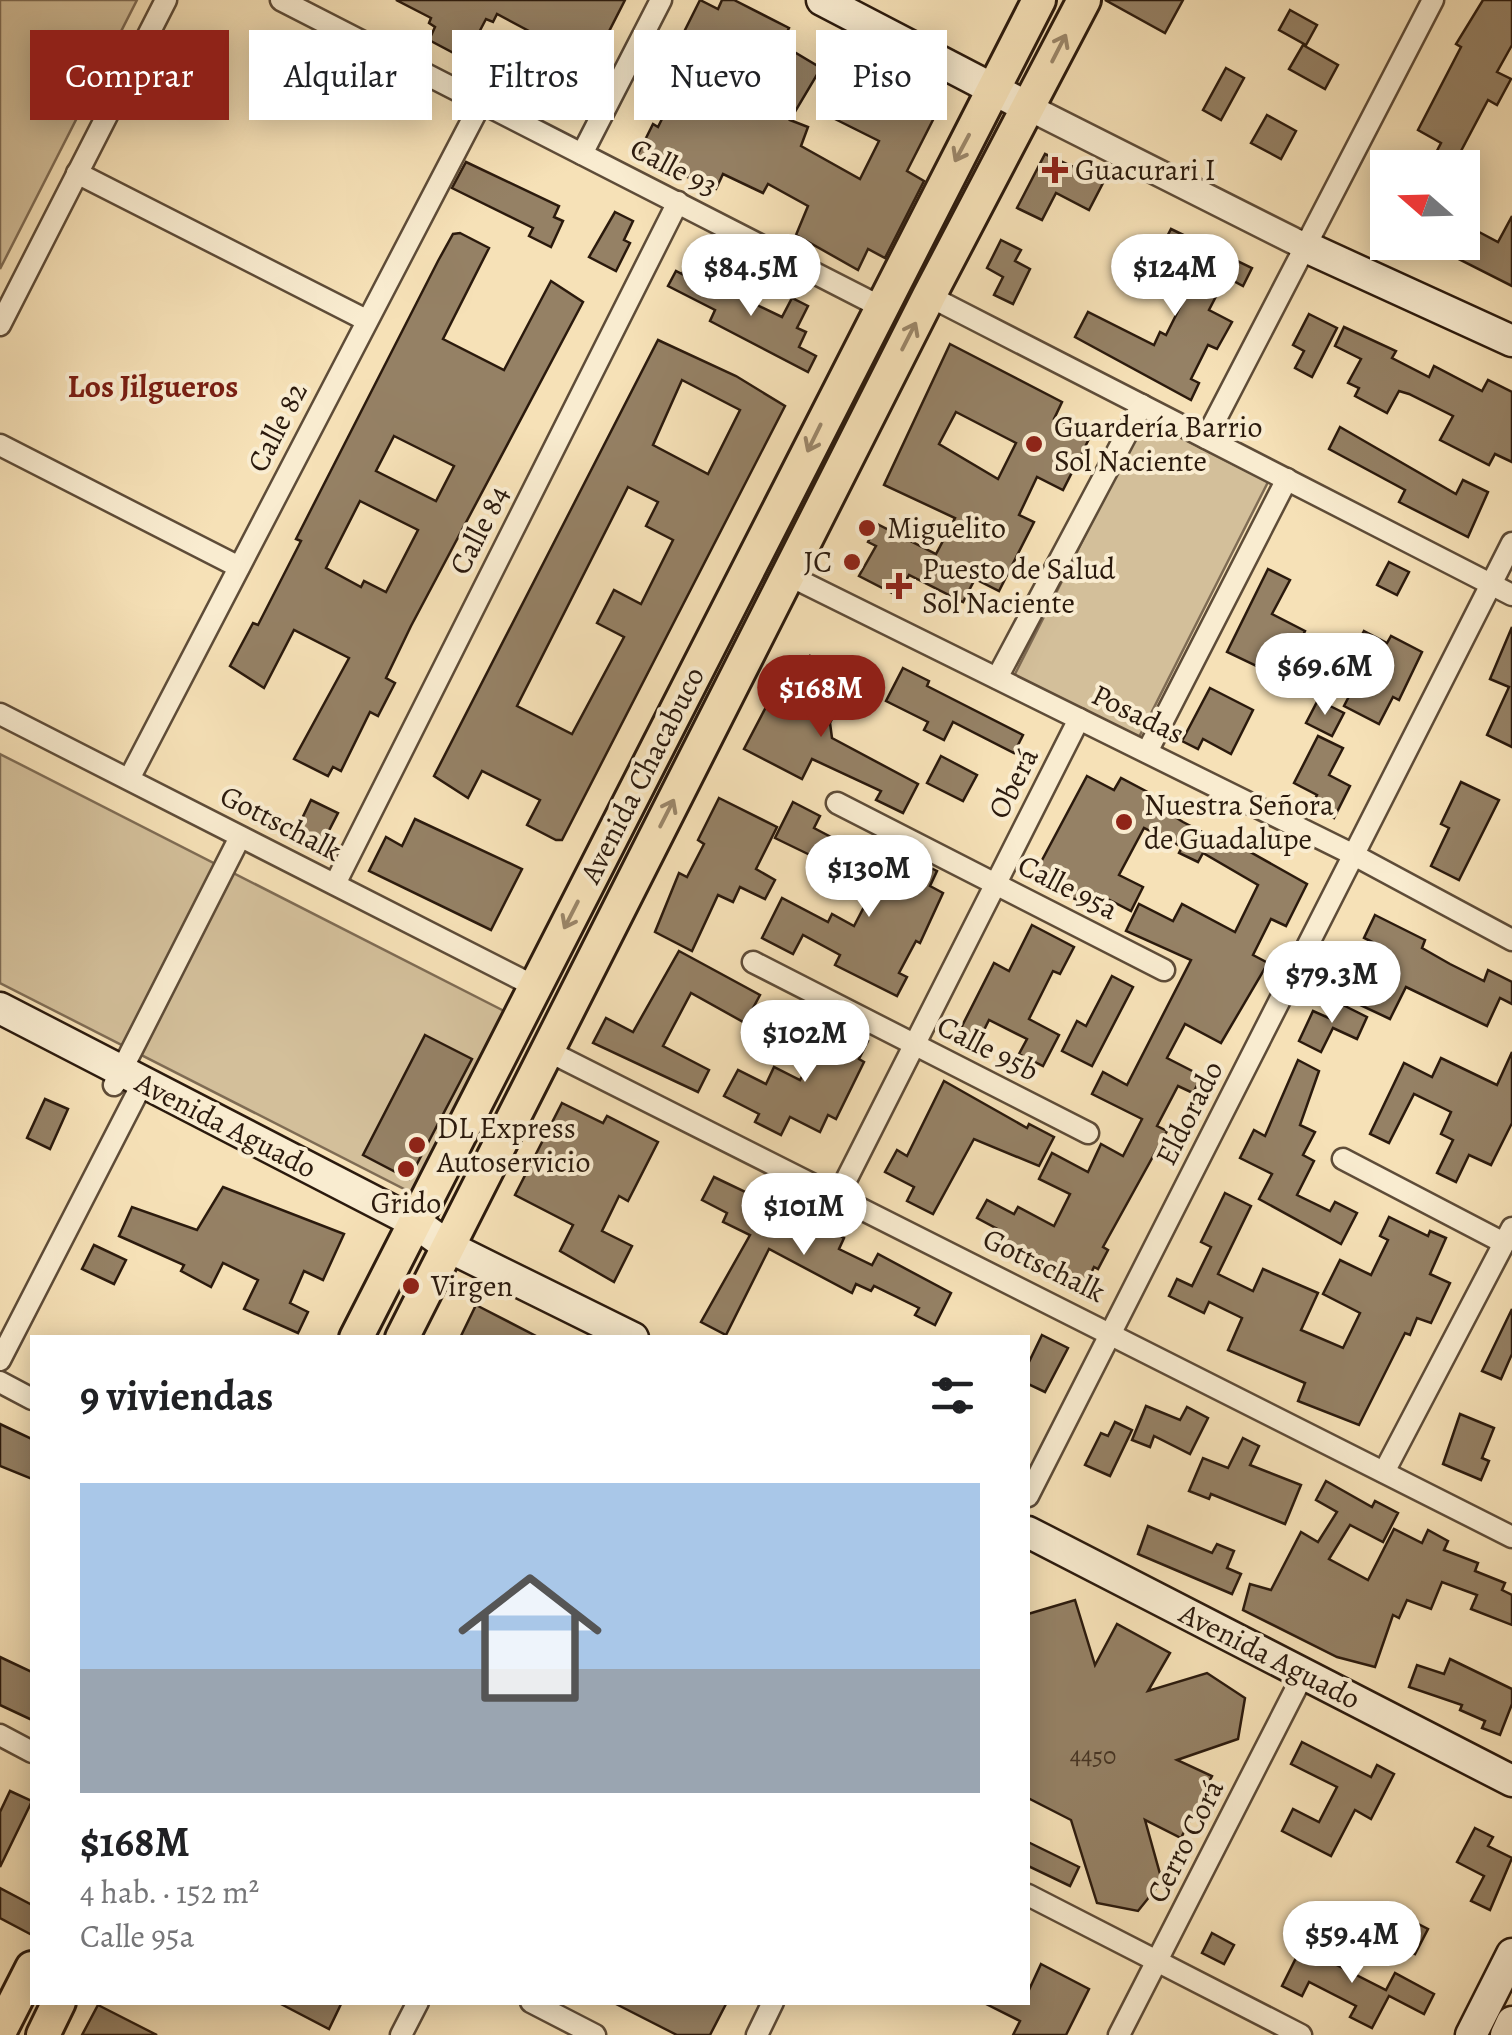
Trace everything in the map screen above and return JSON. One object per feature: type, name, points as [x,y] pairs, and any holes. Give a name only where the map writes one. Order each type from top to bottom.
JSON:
[{"type":"main road","points":[[822,0],[1008,94]]},
{"type":"main road","points":[[846,0],[1008,94]]},
{"type":"main road","name":"Avenida Chacabuco","points":[[404,1335],[929,296],[1008,94],[1039,0]]},
{"type":"main road","name":"Avenida Chacabuco","points":[[358,1335],[880,306],[1008,94],[1084,0]]},
{"type":"main road","points":[[1304,246],[1512,340]]},
{"type":"main road","name":"Avenida Aguado","points":[[0,1008],[129,1084],[411,1231],[628,1335]]},
{"type":"main road","name":"Avenida Aguado","points":[[0,1026],[129,1084]]},
{"type":"main road","name":"Avenida Aguado","points":[[1030,1533],[1512,1780]]},
{"type":"main road","points":[[1471,2035],[1512,1954]]},
{"type":"main road","points":[[0,2031],[30,1972]]},
{"type":"main road","points":[[43,2035],[58,2005]]},
{"type":"main road","points":[[1506,2035],[1512,2022]]},
{"type":"street","points":[[0,325],[166,0]]},
{"type":"street","name":"Calle 93","points":[[280,0],[452,87]]},
{"type":"street","points":[[582,154],[661,0]]},
{"type":"street","points":[[1206,438],[1433,0]]},
{"type":"street","points":[[1008,94],[1304,246]]},
{"type":"street","name":"Calle 82","points":[[129,780],[472,120]]},
{"type":"street","name":"Calle 93","points":[[516,120],[880,306]]},
{"type":"street","points":[[77,173],[366,320]]},
{"type":"street","name":"Calle 84","points":[[335,884],[678,202]]},
{"type":"street","points":[[929,296],[1512,594]]},
{"type":"street","points":[[998,678],[1142,406]]},
{"type":"street","points":[[0,445],[239,567]]},
{"type":"street","points":[[1147,752],[1286,480]]},
{"type":"street","name":"Eldorado","points":[[1030,1492],[1512,543]]},
{"type":"street","name":"Posadas","points":[[788,575],[1354,855],[1512,940]]},
{"type":"street","name":"Gottschalk","points":[[0,714],[534,986]]},
{"type":"street","name":"Oberá","points":[[838,1196],[1079,719]]},
{"type":"street","name":"Calle 95a","points":[[837,803],[1164,970]]},
{"type":"street","points":[[0,1360],[240,836]]},
{"type":"street","name":"Calle 95b","points":[[753,962],[1088,1133]]},
{"type":"street","name":"Gottschalk","points":[[548,1051],[1512,1537]]},
{"type":"street","points":[[1344,1159],[1508,1236],[1384,1472]]},
{"type":"street","points":[[0,1382],[30,1397]]},
{"type":"street","name":"Cerro Corá","points":[[1119,2035],[1304,1674]]},
{"type":"street","points":[[0,1736],[30,1751]]},
{"type":"street","points":[[1030,1896],[1301,2035]]},
{"type":"street","points":[[401,2035],[416,2005]]},
{"type":"street","points":[[537,2005],[595,2035]]},
{"type":"street","points":[[756,2035],[772,2005]]},
{"type":"shaded area","points":[[0,0],[137,0],[122,30],[30,30],[30,120],[76,120],[0,269]]},
{"type":"shaded area","points":[[1144,419],[1268,482],[1136,743],[1012,680]]},
{"type":"shaded area","points":[[0,754],[506,1012],[414,1194],[0,983]]},
{"type":"building","points":[[396,0],[625,0],[610,30],[527,30],[497,14],[493,22],[486,19],[480,30],[452,30],[452,52],[432,42],[435,27],[429,23],[431,18]]},
{"type":"building","points":[[700,0],[718,9],[722,0],[734,0],[789,28],[788,30],[685,30]]},
{"type":"building","points":[[1105,0],[1183,0],[1165,33]]},
{"type":"building","points":[[1483,0],[1512,0],[1512,45],[1497,72],[1511,79],[1497,105],[1488,100],[1462,150],[1437,150],[1441,143],[1418,130],[1461,47],[1456,44]]},
{"type":"building","points":[[1290,10],[1317,25],[1306,45],[1279,30]]},
{"type":"building","points":[[1303,45],[1338,65],[1325,89],[1289,69]]},
{"type":"building","points":[[796,53],[816,65],[816,76],[796,110]]},
{"type":"building","points":[[1226,68],[1244,78],[1221,120],[1203,110]]},
{"type":"building","points":[[1267,115],[1296,131],[1281,159],[1251,143]]},
{"type":"building","points":[[661,120],[790,120],[808,127],[801,146],[860,179],[879,141],[837,120],[933,120],[907,171],[924,181],[885,258],[868,249],[858,270],[796,235],[808,206],[768,184],[763,193],[723,174],[716,189],[637,156],[653,124],[658,127]]},
{"type":"building","points":[[1045,154],[1104,181],[1089,210],[1056,193],[1042,220],[1017,208]]},
{"type":"building","points":[[466,162],[559,206],[554,217],[563,221],[551,247],[529,236],[533,228],[452,188]]},
{"type":"building","points":[[615,212],[633,221],[624,240],[630,243],[616,271],[589,257]]},
{"type":"building","points":[[1512,216],[1512,286],[1461,260],[1480,260],[1480,232],[1498,242]]},
{"type":"building","points":[[1171,229],[1252,268],[1243,286],[1226,277],[1209,310],[1232,322],[1217,349],[1208,345],[1191,379],[1199,383],[1191,400],[1075,337],[1088,312],[1154,345],[1160,332],[1166,335],[1195,277],[1156,258]]},
{"type":"building","points":[[460,233],[489,248],[443,339],[504,370],[551,281],[583,302],[411,626],[386,678],[395,683],[378,716],[370,712],[341,771],[333,767],[328,776],[294,759],[349,658],[294,630],[264,688],[230,666],[253,623],[258,625],[301,541],[296,539],[453,234]],"holes":[[[394,436],[454,466],[436,501],[376,471]],[[360,501],[418,530],[386,592],[364,581],[361,587],[326,568]]]},
{"type":"building","points":[[1001,240],[1021,250],[1015,261],[1030,269],[1013,304],[994,295],[1003,277],[987,268]]},
{"type":"building","points":[[684,270],[782,317],[792,298],[808,306],[797,328],[806,332],[799,347],[816,356],[808,372],[710,321],[715,310],[668,286],[676,271],[682,274]]},
{"type":"building","points":[[1309,314],[1337,328],[1312,377],[1295,368],[1304,351],[1293,345]]},
{"type":"building","points":[[1344,327],[1396,351],[1392,358],[1429,377],[1434,366],[1482,391],[1488,380],[1512,392],[1512,462],[1495,454],[1489,465],[1440,440],[1453,416],[1409,394],[1399,391],[1387,413],[1355,396],[1359,388],[1348,383],[1361,359],[1335,346]]},
{"type":"building","points":[[658,340],[736,376],[785,406],[562,840],[527,825],[540,800],[482,771],[468,798],[434,776]],"holes":[[[682,380],[740,410],[708,474],[653,445]],[[628,487],[658,502],[646,526],[673,540],[641,604],[614,590],[597,623],[624,637],[572,734],[517,706]]]},
{"type":"building","points":[[950,344],[1062,402],[1054,419],[1090,437],[1063,490],[1037,477],[1019,515],[1034,522],[999,591],[975,579],[963,602],[909,575],[898,596],[859,576],[876,546],[868,542],[877,524],[936,554],[955,518],[884,485]],"holes":[[[956,412],[1016,443],[998,479],[939,444]]]},
{"type":"building","points":[[1340,427],[1456,494],[1463,480],[1488,492],[1468,537],[1399,502],[1405,490],[1329,449]]},
{"type":"building","points":[[1389,562],[1409,572],[1397,595],[1377,585]]},
{"type":"building","points":[[1268,569],[1290,580],[1272,614],[1305,631],[1282,678],[1227,652]]},
{"type":"building","points":[[1512,627],[1512,747],[1487,735],[1509,687],[1490,679]]},
{"type":"building","points":[[1364,631],[1387,643],[1391,636],[1422,652],[1399,700],[1393,697],[1379,724],[1344,706],[1358,679],[1343,671]]},
{"type":"building","points":[[810,656],[831,666],[821,685],[843,697],[830,723],[832,738],[918,784],[903,813],[876,800],[881,791],[812,759],[802,779],[744,749],[766,707],[781,714]]},
{"type":"building","points":[[903,668],[929,681],[927,686],[1023,735],[1014,753],[953,722],[944,740],[924,730],[928,722],[886,701]]},
{"type":"building","points":[[1210,688],[1253,710],[1231,754],[1203,739],[1198,749],[1182,741]]},
{"type":"building","points":[[1318,700],[1344,713],[1332,736],[1306,723]]},
{"type":"building","points":[[1318,736],[1343,748],[1329,775],[1350,786],[1334,818],[1311,806],[1317,795],[1294,783]]},
{"type":"building","points":[[941,756],[977,775],[963,801],[927,783]]},
{"type":"building","points":[[1087,776],[1114,790],[1121,778],[1159,798],[1156,805],[1183,822],[1218,840],[1220,835],[1307,884],[1286,926],[1271,919],[1253,955],[1268,963],[1221,1043],[1185,1024],[1167,1058],[1202,1076],[1193,1093],[1178,1086],[1157,1126],[1167,1131],[1103,1247],[1108,1250],[1098,1269],[1094,1267],[1082,1292],[1054,1278],[1058,1270],[1001,1240],[1005,1233],[977,1218],[987,1200],[1014,1214],[1018,1207],[1054,1226],[1070,1194],[1039,1179],[1052,1153],[1088,1172],[1101,1144],[1123,1156],[1142,1119],[1092,1094],[1103,1072],[1127,1085],[1191,960],[1126,931],[1139,904],[1173,921],[1182,904],[1235,932],[1258,885],[1203,853],[1198,862],[1179,853],[1182,847],[1144,828],[1119,875],[1143,887],[1131,911],[1098,894],[1092,908],[1033,877]]},
{"type":"building","points":[[1461,782],[1499,800],[1459,880],[1431,866],[1449,828],[1441,824]]},
{"type":"building","points":[[719,798],[777,827],[756,869],[775,880],[765,899],[740,887],[733,902],[718,895],[692,951],[655,932],[679,873],[687,877],[704,844],[698,840]]},
{"type":"building","points":[[311,800],[338,813],[322,844],[296,831]]},
{"type":"building","points":[[793,802],[820,816],[814,828],[850,847],[836,876],[809,863],[812,856],[775,838]]},
{"type":"building","points":[[415,819],[522,869],[491,930],[369,871],[386,837],[402,846]]},
{"type":"building","points":[[855,840],[900,863],[904,855],[937,871],[930,886],[943,893],[920,943],[916,941],[899,973],[907,977],[897,996],[835,965],[840,955],[803,935],[793,954],[762,938],[782,898],[828,922],[832,914],[854,926],[878,880],[844,862]]},
{"type":"building","points":[[1375,915],[1425,940],[1422,948],[1484,981],[1488,970],[1512,982],[1512,1004],[1500,998],[1487,1026],[1406,987],[1390,1019],[1360,1005],[1387,949],[1364,938]]},
{"type":"building","points":[[1032,925],[1074,947],[1060,974],[1053,971],[1029,1019],[1059,1035],[1043,1066],[1019,1054],[1027,1039],[989,1020],[979,1040],[960,1030],[994,963],[1009,971]]},
{"type":"building","points":[[679,951],[760,995],[745,1023],[691,993],[663,1046],[709,1070],[698,1092],[593,1043],[606,1018],[633,1032]]},
{"type":"building","points":[[1112,976],[1133,987],[1092,1066],[1062,1051],[1077,1021],[1086,1026]]},
{"type":"building","points":[[1339,1003],[1367,1017],[1357,1039],[1333,1028],[1321,1052],[1299,1041],[1313,1011],[1331,1019]]},
{"type":"building","points":[[832,1022],[868,1041],[859,1059],[864,1062],[836,1119],[828,1115],[820,1132],[790,1117],[781,1135],[755,1122],[759,1114],[724,1096],[738,1070],[766,1084],[774,1067],[800,1080]]},
{"type":"building","points":[[425,1035],[472,1059],[409,1179],[363,1155]]},
{"type":"building","points":[[1512,1052],[1512,1123],[1491,1165],[1469,1155],[1456,1182],[1437,1173],[1453,1140],[1441,1134],[1451,1112],[1414,1094],[1389,1143],[1370,1134],[1404,1063],[1432,1077],[1441,1058],[1497,1085]]},
{"type":"building","points":[[1298,1060],[1319,1071],[1300,1125],[1315,1132],[1303,1155],[1314,1161],[1297,1195],[1330,1211],[1335,1202],[1357,1213],[1341,1244],[1259,1199],[1272,1174],[1240,1158],[1254,1130],[1265,1136]]},
{"type":"building","points":[[944,1081],[1027,1128],[1029,1124],[1054,1137],[1039,1166],[974,1139],[933,1214],[907,1201],[914,1187],[885,1172],[897,1150],[907,1156]]},
{"type":"building","points":[[45,1099],[68,1109],[50,1149],[27,1138]]},
{"type":"building","points":[[562,1103],[603,1123],[607,1116],[658,1142],[628,1201],[619,1196],[602,1231],[632,1246],[614,1282],[560,1251],[573,1225],[515,1195]]},
{"type":"building","points":[[714,1177],[798,1217],[800,1212],[817,1221],[816,1224],[844,1238],[839,1249],[872,1265],[878,1254],[951,1293],[935,1325],[915,1315],[919,1308],[874,1286],[871,1291],[856,1284],[852,1293],[769,1249],[726,1335],[701,1322],[750,1235],[723,1222],[727,1213],[702,1200]]},
{"type":"building","points":[[223,1187],[344,1234],[323,1280],[304,1271],[290,1303],[308,1312],[298,1333],[244,1309],[258,1280],[223,1263],[211,1287],[181,1271],[184,1265],[119,1236],[132,1207],[197,1230]]},
{"type":"building","points":[[1225,1193],[1251,1206],[1218,1274],[1253,1291],[1263,1269],[1318,1293],[1301,1330],[1343,1348],[1360,1313],[1323,1294],[1340,1260],[1371,1275],[1388,1240],[1380,1236],[1389,1217],[1428,1236],[1430,1231],[1446,1238],[1430,1274],[1450,1283],[1431,1323],[1417,1318],[1410,1335],[1405,1333],[1359,1425],[1298,1401],[1305,1383],[1228,1350],[1242,1318],[1209,1302],[1204,1313],[1169,1296],[1177,1279],[1192,1286],[1211,1247],[1201,1242]]},
{"type":"building","points":[[94,1245],[126,1260],[114,1284],[82,1269]]},
{"type":"building","points":[[476,1305],[534,1335],[461,1335]]},
{"type":"building","points":[[1512,1309],[1512,1354],[1501,1379],[1482,1371]]},
{"type":"building","points":[[1042,1335],[1068,1348],[1045,1392],[1030,1385],[1030,1360]]},
{"type":"building","points":[[1146,1406],[1180,1420],[1187,1407],[1208,1418],[1190,1454],[1154,1436],[1150,1447],[1132,1440]]},
{"type":"building","points":[[1460,1414],[1494,1428],[1482,1458],[1489,1461],[1481,1480],[1443,1464]]},
{"type":"building","points":[[1115,1422],[1132,1430],[1110,1476],[1085,1465],[1101,1433],[1108,1436]]},
{"type":"building","points":[[0,1424],[30,1438],[30,1478],[0,1466]]},
{"type":"building","points":[[1243,1438],[1259,1446],[1250,1465],[1301,1485],[1285,1524],[1211,1494],[1209,1499],[1189,1491],[1203,1458],[1228,1468]]},
{"type":"building","points":[[1326,1481],[1372,1507],[1375,1501],[1398,1513],[1383,1542],[1350,1525],[1329,1559],[1368,1580],[1394,1529],[1422,1543],[1428,1530],[1448,1541],[1444,1550],[1478,1563],[1475,1571],[1505,1583],[1502,1590],[1512,1595],[1512,1625],[1471,1609],[1477,1595],[1442,1582],[1431,1609],[1407,1600],[1399,1618],[1393,1615],[1375,1667],[1337,1657],[1243,1610],[1250,1584],[1271,1590],[1301,1532],[1318,1542],[1337,1512],[1316,1500]]},
{"type":"building","points":[[1148,1526],[1212,1553],[1217,1544],[1234,1551],[1227,1568],[1241,1574],[1232,1594],[1138,1554]]},
{"type":"building","points":[[1075,1600],[1095,1665],[1117,1624],[1170,1653],[1148,1691],[1207,1673],[1245,1698],[1238,1739],[1177,1760],[1212,1776],[1181,1838],[1145,1820],[1162,1881],[1138,1911],[1097,1903],[1071,1820],[1030,1799],[1030,1613]]},
{"type":"building","points":[[0,1657],[30,1671],[30,1719],[0,1705]]},
{"type":"building","points":[[1450,1659],[1512,1689],[1512,1704],[1500,1735],[1482,1728],[1485,1721],[1460,1710],[1462,1705],[1409,1687],[1417,1665],[1444,1674]]},
{"type":"building","points":[[1302,1742],[1371,1777],[1377,1765],[1394,1774],[1371,1819],[1355,1810],[1331,1856],[1282,1831],[1293,1809],[1319,1822],[1337,1787],[1291,1764]]},
{"type":"building","points":[[10,1791],[30,1800],[0,1867],[0,1812]]},
{"type":"building","points":[[1475,1828],[1493,1837],[1488,1846],[1512,1858],[1490,1910],[1471,1901],[1484,1876],[1457,1862]]},
{"type":"building","points":[[1030,1843],[1079,1867],[1070,1886],[1030,1867]]},
{"type":"building","points":[[0,1888],[30,1904],[30,1934],[0,1918]]},
{"type":"building","points":[[1397,1913],[1428,1929],[1415,1954],[1384,1938]]},
{"type":"building","points":[[1212,1933],[1234,1945],[1224,1964],[1202,1953]]},
{"type":"building","points":[[1305,1940],[1325,1950],[1321,1957],[1386,1990],[1395,1973],[1434,1994],[1424,2014],[1389,1996],[1372,2028],[1350,2017],[1356,2006],[1309,1982],[1302,1996],[1282,1986]]},
{"type":"building","points":[[1041,1964],[1089,1989],[1066,2035],[1013,2035],[1020,2021],[988,2005],[1030,2005],[1030,1988]]},
{"type":"building","points":[[98,2005],[157,2035],[82,2035]]},
{"type":"building","points":[[283,2005],[341,2005],[329,2029]]},
{"type":"building","points":[[618,2005],[725,2005],[710,2035],[677,2035]]},
{"type":"place","name":"Guacurari I","points":[[1055,170]]},
{"type":"place","name":"Guardería Barrio Sol Naciente","points":[[1034,444]]},
{"type":"place","name":"Miguelito","points":[[867,528]]},
{"type":"place","name":"JC","points":[[852,562]]},
{"type":"place","name":"Puesto de Salud Sol Naciente","points":[[899,586]]},
{"type":"place","name":"Nuestra Señora de Guadalupe","points":[[1124,822]]},
{"type":"place","name":"DL Express Autoservicio","points":[[417,1145]]},
{"type":"place","name":"Grido","points":[[406,1169]]},
{"type":"place","name":"Virgen","points":[[411,1286]]},
{"type":"district","name":"Los Jilgueros","points":[[153,386]]}]
